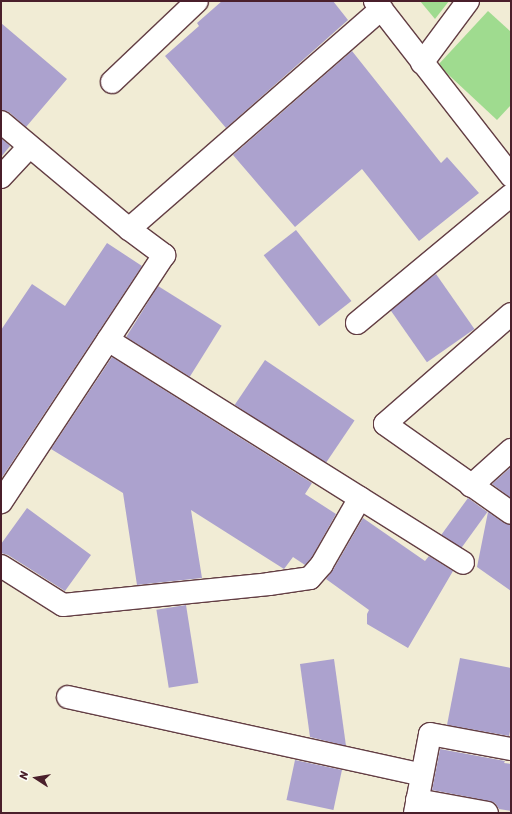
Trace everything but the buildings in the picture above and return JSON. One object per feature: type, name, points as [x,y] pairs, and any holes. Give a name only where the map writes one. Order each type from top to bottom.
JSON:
[{"type":"street","points":[[112,82],[197,1]]},
{"type":"street","points":[[422,63],[468,1]]},
{"type":"street","points":[[129,229],[378,5],[511,176]]},
{"type":"street","points":[[1,122],[29,147],[129,229],[164,255],[1,502]]},
{"type":"street","points":[[1,178],[29,147]]},
{"type":"street","points":[[357,323],[511,195]]},
{"type":"street","points":[[511,314],[385,424],[511,513]]},
{"type":"street","points":[[108,340],[463,563]]},
{"type":"street","points":[[471,486],[511,450]]},
{"type":"street","points":[[1,566],[63,605],[269,584],[310,578],[322,564],[360,498]]},
{"type":"street","points":[[68,697],[422,775]]},
{"type":"street","points":[[487,813],[416,806],[430,734],[511,749]]},
{"type":"green space","points":[[420,1],[449,1],[435,19]]},
{"type":"green space","points":[[488,11],[511,32],[511,105],[497,120],[438,65]]}]
